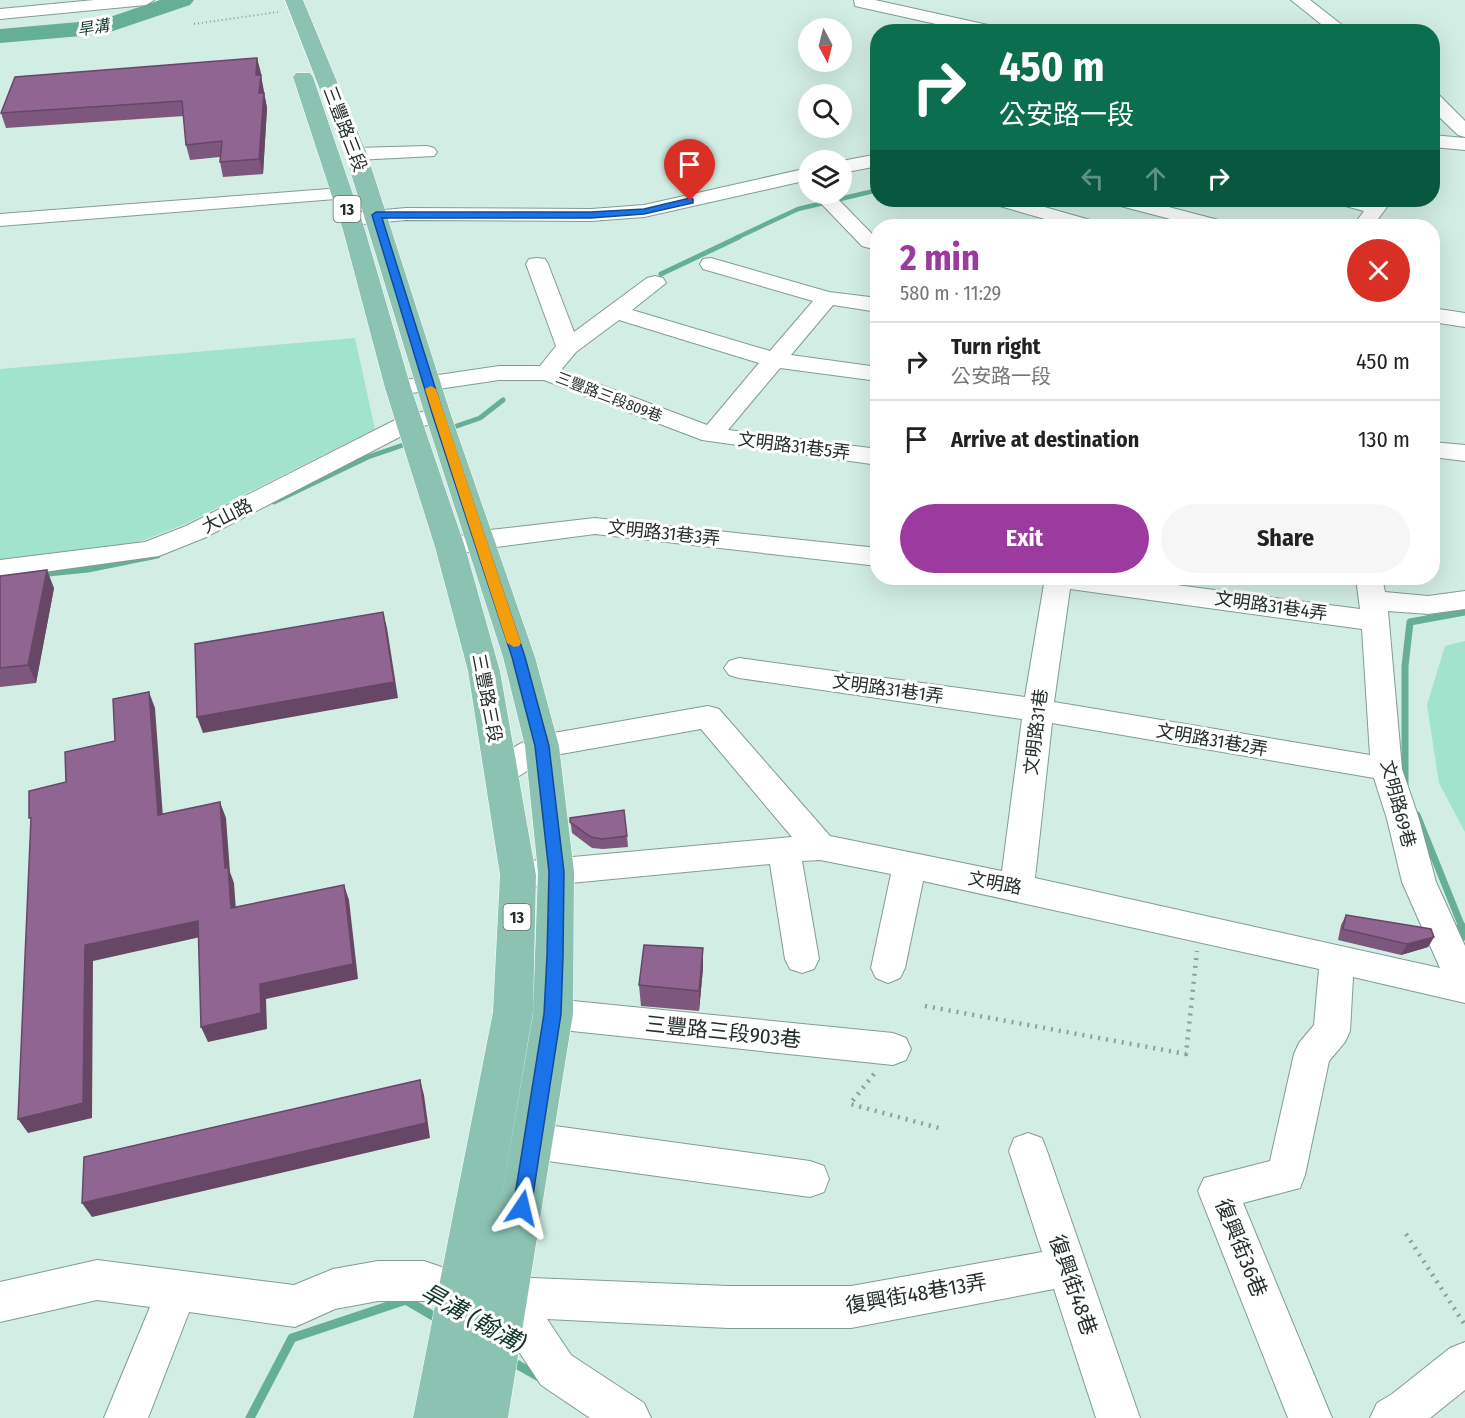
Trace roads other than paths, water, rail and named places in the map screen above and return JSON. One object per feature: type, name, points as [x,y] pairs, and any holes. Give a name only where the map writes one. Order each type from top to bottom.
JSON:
[{"type":"main road","name":"三豐路三段","points":[[286,5],[356,154],[376,215],[419,402]]},
{"type":"main road","name":"三豐路三段","points":[[286,5],[309,93],[341,194],[419,402],[466,543],[519,657],[542,746],[556,872],[552,1014],[507,1297],[484,1418]]},
{"type":"main road","name":"三豐路三段","points":[[437,1418],[513,1012],[518,875],[484,671],[466,543]]},
{"type":"street","points":[[0,14],[146,0]]},
{"type":"street","points":[[1299,0],[1332,24]]},
{"type":"street","points":[[861,2],[961,24]]},
{"type":"street","points":[[1440,102],[1465,102]]},
{"type":"street","points":[[1440,107],[1465,130]]},
{"type":"street","points":[[1440,142],[1465,144]]},
{"type":"street","points":[[356,154],[427,152]]},
{"type":"street","points":[[852,165],[870,162]]},
{"type":"street","points":[[351,219],[376,215],[591,215],[644,211],[798,178]]},
{"type":"street","points":[[0,220],[341,194]]},
{"type":"street","points":[[832,204],[869,242]]},
{"type":"street","points":[[1024,207],[1066,219]]},
{"type":"street","points":[[1147,207],[1192,219]]},
{"type":"street","points":[[537,264],[568,347]]},
{"type":"street","points":[[711,264],[827,298],[870,303]]},
{"type":"street","points":[[547,373],[568,347],[618,313],[655,283]]},
{"type":"street","points":[[711,435],[827,298]]},
{"type":"street","points":[[618,313],[774,360],[870,373]]},
{"type":"street","points":[[1440,316],[1465,320]]},
{"type":"street","name":"三豐路三段809巷","points":[[419,402],[499,373],[547,373],[711,435]]},
{"type":"street","name":"大山路","points":[[0,569],[149,550],[195,532],[419,402]]},
{"type":"street","name":"文明路31巷5弄","points":[[711,435],[870,456]]},
{"type":"street","points":[[1440,450],[1465,453]]},
{"type":"street","name":"文明路31巷3弄","points":[[466,543],[595,525],[870,556]]},
{"type":"street","name":"文明路31巷","points":[[1017,887],[1038,710],[1058,585]]},
{"type":"street","name":"文明路31巷4弄","points":[[1159,585],[1428,605],[1465,600]]},
{"type":"street","name":"文明路69巷","points":[[1372,600],[1386,769],[1403,819],[1419,882],[1465,984]]},
{"type":"street","name":"文明路31巷1弄","points":[[739,668],[1038,710]]},
{"type":"street","name":"文明路31巷2弄","points":[[1038,710],[1386,769]]},
{"type":"street","points":[[502,772],[542,746],[708,717],[819,847]]},
{"type":"street","name":"文明路","points":[[518,875],[819,847],[1017,887],[1465,988]]},
{"type":"street","points":[[784,851],[802,959]]},
{"type":"street","points":[[888,968],[909,867]]},
{"type":"street","name":"復興街36巷","points":[[1310,1418],[1218,1191],[1286,1175],[1312,1054],[1332,1031],[1337,960]]},
{"type":"street","name":"三豐路三段903巷","points":[[552,1014],[893,1049]]},
{"type":"street","points":[[533,1141],[810,1179]]},
{"type":"street","name":"復興街48巷","points":[[1028,1151],[1118,1418]]},
{"type":"street","name":"復興街48巷13弄","points":[[0,1302],[97,1280],[295,1306],[333,1289],[378,1281],[424,1281],[462,1294],[507,1297],[728,1307],[851,1307],[1067,1267]]},
{"type":"street","points":[[126,1418],[177,1290]]},
{"type":"street","points":[[507,1297],[556,1370],[628,1418]]},
{"type":"street","points":[[1392,1418],[1407,1409],[1465,1362]]},
{"type":"waterway","name":"旱溝","points":[[0,36],[104,27],[182,0]]},
{"type":"waterway","points":[[736,238],[798,209],[870,192]]},
{"type":"waterway","points":[[661,274],[739,237]]},
{"type":"waterway","points":[[448,429],[480,418],[503,400]]},
{"type":"waterway","points":[[274,502],[368,457],[409,443]]},
{"type":"waterway","points":[[38,574],[88,569],[157,555]]},
{"type":"waterway","points":[[1405,785],[1405,666],[1410,622],[1465,612]]},
{"type":"waterway","points":[[1417,815],[1462,927]]},
{"type":"waterway","points":[[1461,926],[1465,936]]},
{"type":"waterway","name":"旱溝 (翰溝)","points":[[250,1418],[292,1338],[406,1300],[440,1320]]},
{"type":"waterway","name":"旱溝 (翰溝)","points":[[509,1360],[541,1378]]}]
